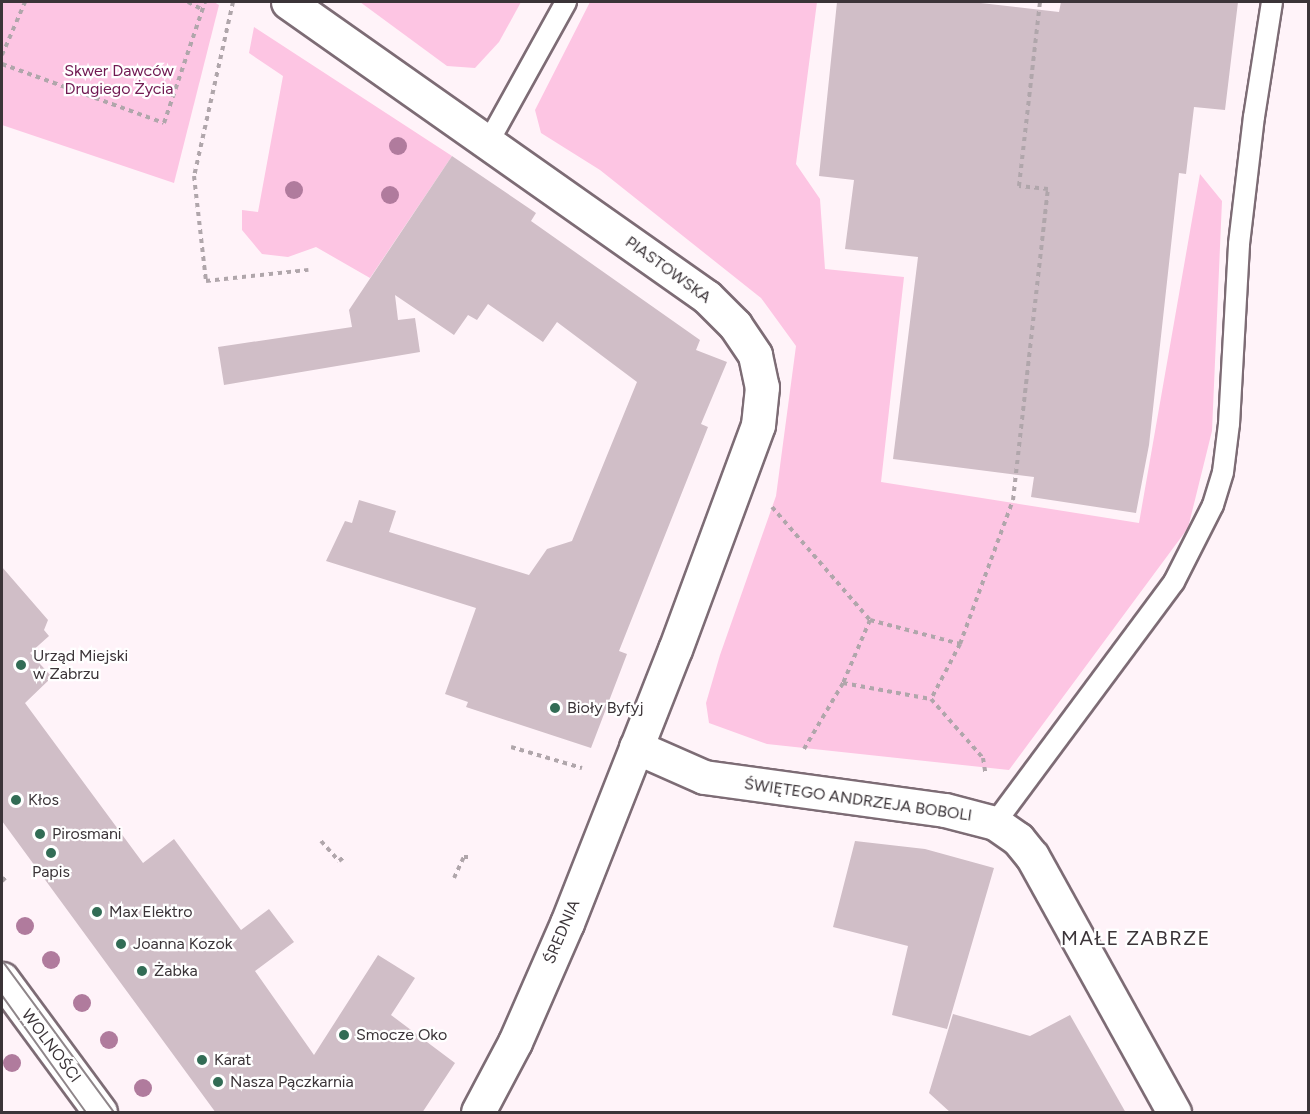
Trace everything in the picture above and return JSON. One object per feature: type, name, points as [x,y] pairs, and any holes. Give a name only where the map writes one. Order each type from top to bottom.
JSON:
[{"type":"street","name":"PIASTOWSKA","points":[[288,2],[489,141],[707,297],[735,325],[755,355],[762,387],[758,425],[636,747]]},
{"type":"street","name":"ŚWIĘTEGO ANDRZEJA BOBOLI","points":[[636,747],[704,777],[945,810],[995,824],[1018,839],[1032,856],[1174,1113]]},
{"type":"street","name":"ŚREDNIA","points":[[478,1113],[515,1042],[567,923],[636,747]]},
{"type":"street","name":"WOLNOŚCI","points":[[2,979],[100,1113]]},
{"type":"lane","points":[[489,141],[566,2]]},
{"type":"lane","points":[[995,824],[1174,582],[1213,505],[1223,472],[1230,424],[1239,244],[1254,117],[1272,2]]},
{"type":"path","points":[[2,55],[25,2]]},
{"type":"path","points":[[188,2],[201,9]]},
{"type":"path","points":[[2,64],[164,123],[201,9],[206,2]]},
{"type":"path","points":[[232,2],[194,176],[206,281],[308,270]]},
{"type":"path","points":[[931,699],[960,644],[1012,500],[1048,189],[1019,186],[1040,2]]},
{"type":"path","points":[[764,498],[870,620],[960,644]]},
{"type":"path","points":[[803,751],[843,682],[870,620]]},
{"type":"path","points":[[843,682],[931,699],[983,758],[995,824]]},
{"type":"path","points":[[511,747],[584,769]]},
{"type":"path","points":[[321,841],[339,861],[345,856]]},
{"type":"path","points":[[454,878],[468,857]]},
{"type":"path","points":[[2,881],[6,877]]},
{"type":"green space","name":"Skwer Dawców Drugiego Życia","points":[[2,2],[214,2],[219,5],[174,183],[2,125]]},
{"type":"green space","points":[[360,2],[521,2],[499,42],[475,68],[447,66]]},
{"type":"green space","points":[[590,2],[817,2],[796,164],[820,199],[825,269],[904,277],[881,482],[1139,523],[1200,174],[1222,201],[1212,431],[1188,528],[1009,770],[767,744],[709,723],[706,703],[720,655],[776,496],[796,346],[761,298],[600,170],[541,133],[535,110]]},
{"type":"green space","points":[[254,27],[452,156],[370,278],[316,247],[288,257],[262,254],[242,230],[242,210],[258,212],[283,76],[249,53]]},
{"type":"building","points":[[837,2],[972,2],[1059,12],[1061,2],[1238,2],[1225,110],[1194,107],[1186,174],[1179,173],[1149,445],[1136,513],[1031,497],[1034,477],[893,459],[918,257],[845,249],[854,180],[819,176]]},
{"type":"building","points":[[452,156],[536,213],[531,221],[700,340],[696,350],[727,362],[701,424],[708,427],[619,651],[627,654],[591,748],[466,707],[468,702],[445,694],[476,608],[326,561],[345,521],[352,523],[359,500],[396,511],[389,532],[529,575],[547,549],[572,541],[637,382],[557,322],[543,342],[488,304],[477,320],[468,315],[454,335],[395,295],[398,320],[415,318],[420,352],[224,385],[218,347],[352,327],[349,310]]},
{"type":"building","points":[[2,567],[48,620],[44,630],[49,636],[30,653],[52,677],[25,703],[143,863],[174,839],[241,930],[269,909],[294,942],[255,971],[314,1055],[378,955],[415,978],[391,1015],[455,1063],[422,1113],[216,1113],[2,821]]},
{"type":"building","points":[[855,841],[925,849],[994,868],[947,1029],[892,1015],[908,946],[833,927]]},
{"type":"building","points":[[953,1014],[1030,1036],[1070,1015],[1126,1113],[951,1113],[929,1093]]},
{"type":"tram line","points":[[2,960],[114,1112]]},
{"type":"tram line","points":[[2,995],[86,1112]]},
{"type":"place","name":"Urząd Miejski w Zabrzu","points":[[21,665]]},
{"type":"place","name":"Bioły Byfyj","points":[[555,708]]},
{"type":"place","name":"Kłos","points":[[16,800]]},
{"type":"place","name":"Pirosmani","points":[[40,834]]},
{"type":"place","name":"Papis","points":[[51,853]]},
{"type":"place","name":"Max Elektro","points":[[97,912]]},
{"type":"place","name":"Joanna Kozok","points":[[121,944]]},
{"type":"place","name":"Żabka","points":[[142,971]]},
{"type":"place","name":"Smocze Oko","points":[[344,1035]]},
{"type":"place","name":"Karat","points":[[202,1060]]},
{"type":"place","name":"Nasza Pączkarnia","points":[[218,1082]]},
{"type":"district","name":"MAŁE ZABRZE","points":[[1136,938]]}]
